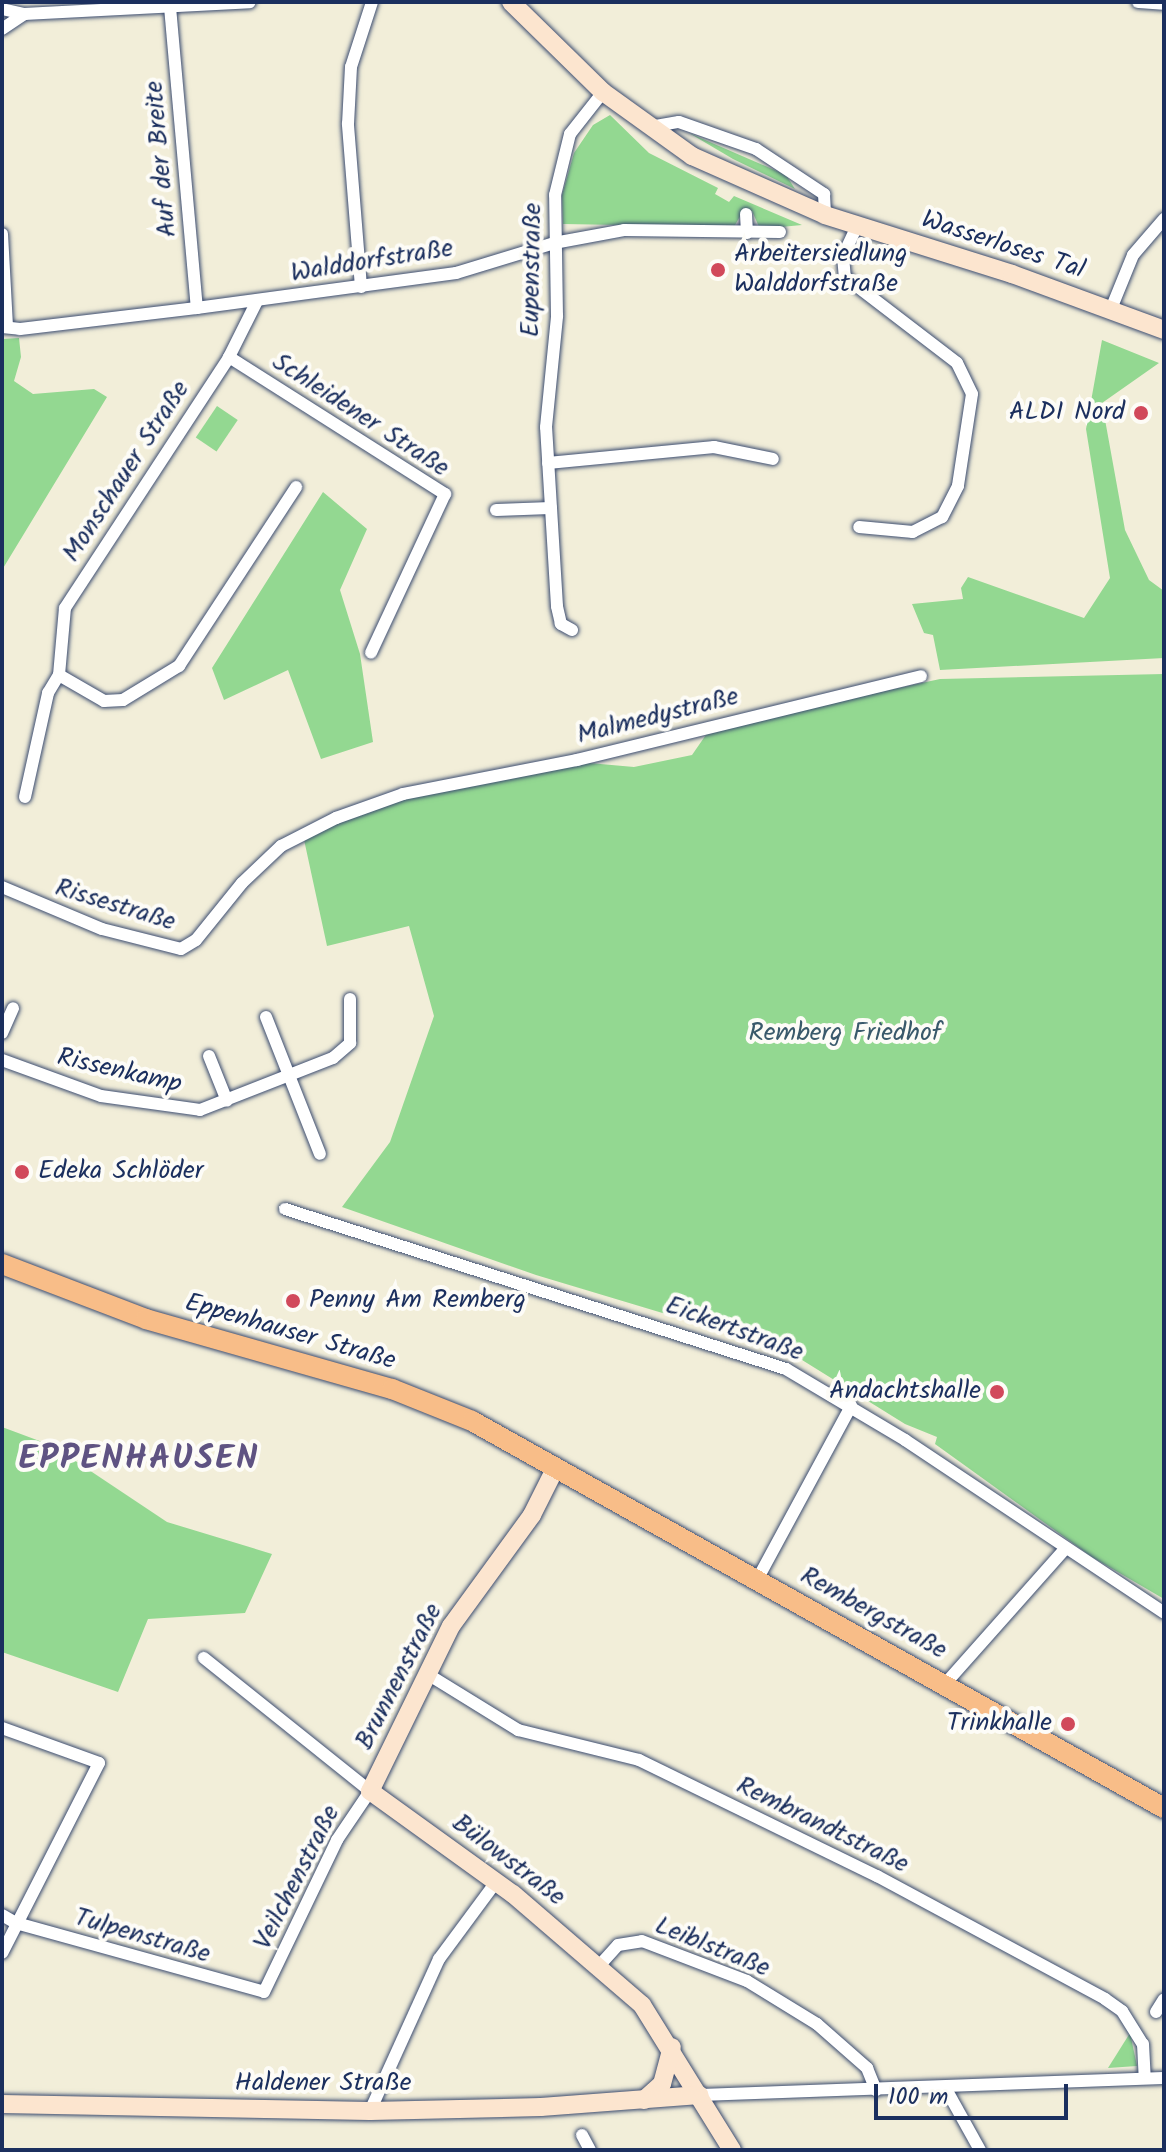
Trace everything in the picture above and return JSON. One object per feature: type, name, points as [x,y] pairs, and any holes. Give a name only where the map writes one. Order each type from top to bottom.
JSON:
[{"type":"main road","name":"Wasserloses Tal","points":[[511,2],[603,92],[692,156],[825,215],[1111,309],[1164,330]]},
{"type":"main road","name":"Eppenhauser Straße","points":[[2,1264],[146,1319],[392,1389],[460,1416],[556,1467]]},
{"type":"main road","name":"Rembergstraße","points":[[556,1467],[1164,1807]]},
{"type":"main road","name":"Brunnenstraße","points":[[370,1791],[451,1626],[532,1515],[556,1467]]},
{"type":"main road","name":"Bülowstraße","points":[[370,1791],[496,1882],[642,2005],[672,2047],[732,2150]]},
{"type":"main road","points":[[644,2100],[662,2084],[672,2047]]},
{"type":"main road","name":"Haldener Straße","points":[[2,2104],[370,2111],[700,2095]]},
{"type":"street","points":[[2,9],[24,14],[127,6],[250,2]]},
{"type":"street","points":[[361,287],[348,124],[351,67],[372,2]]},
{"type":"street","points":[[1138,2],[1164,4]]},
{"type":"street","name":"Auf der Breite","points":[[170,7],[197,308]]},
{"type":"street","points":[[2,29],[24,14]]},
{"type":"street","name":"Eupenstraße","points":[[572,630],[561,624],[557,606],[548,463],[557,316],[554,243],[561,157],[570,134],[603,92]]},
{"type":"street","points":[[648,127],[679,122],[756,149],[824,194],[825,215]]},
{"type":"street","points":[[746,214],[747,233]]},
{"type":"street","points":[[1111,309],[1133,255],[1164,219]]},
{"type":"street","points":[[857,226],[843,256],[845,277],[957,363],[972,394],[958,486],[942,517],[913,532],[859,527]]},
{"type":"street","name":"Walddorfstraße","points":[[5,327],[20,329],[257,301],[456,273],[554,243],[624,230],[780,232]]},
{"type":"street","points":[[2,234],[5,327]]},
{"type":"street","name":"Monschauer Straße","points":[[25,797],[48,693],[59,675],[65,608],[229,357],[257,301]]},
{"type":"street","name":"Schleidener Straße","points":[[229,357],[445,494],[371,653]]},
{"type":"street","points":[[548,463],[714,447],[773,459]]},
{"type":"street","points":[[59,675],[104,701],[123,700],[179,666],[296,487]]},
{"type":"street","points":[[496,510],[551,508]]},
{"type":"street","name":"Malmedystraße","points":[[403,794],[577,760],[921,676]]},
{"type":"street","name":"Rissestraße","points":[[2,887],[102,929],[181,949],[196,940],[242,883],[281,846],[403,794]]},
{"type":"street","name":"Rissenkamp","points":[[2,1060],[59,1083],[145,1105],[189,1111],[227,1101],[333,1058],[350,1043],[350,999]]},
{"type":"street","points":[[2,1033],[13,1008]]},
{"type":"street","points":[[266,1017],[320,1154]]},
{"type":"street","name":"Rissenkamp","points":[[209,1056],[227,1101]]},
{"type":"street","name":"Eickertstraße","points":[[285,1209],[714,1343],[786,1369],[851,1406],[1164,1613]]},
{"type":"street","points":[[757,1580],[851,1406]]},
{"type":"street","points":[[945,1684],[1065,1549]]},
{"type":"street","name":"Bülowstraße","points":[[204,1658],[370,1791]]},
{"type":"street","name":"Rembrandtstraße","points":[[429,1675],[518,1730],[639,1760],[877,1876],[1105,1999],[1122,2011],[1143,2044],[1145,2078]]},
{"type":"street","points":[[2,1728],[99,1763],[2,1953]]},
{"type":"street","name":"Veilchenstraße","points":[[267,1986],[337,1840],[370,1791]]},
{"type":"street","points":[[370,2111],[439,1959],[496,1882]]},
{"type":"street","name":"Tulpenstraße","points":[[2,1915],[16,1923],[246,1990],[264,1992],[267,1986]]},
{"type":"street","name":"Leiblstraße","points":[[599,1966],[618,1945],[642,1941],[747,1981],[817,2024],[867,2068],[876,2090]]},
{"type":"street","points":[[1156,2012],[1164,1999]]},
{"type":"street","name":"Haldener Straße","points":[[700,2095],[946,2089],[1164,2078]]},
{"type":"street","points":[[946,2089],[980,2150]]},
{"type":"street","points":[[582,2135],[590,2150]]},
{"type":"green space","points":[[610,115],[649,153],[718,188],[715,194],[729,202],[734,196],[802,225],[760,229],[752,211],[743,211],[734,227],[563,224],[562,195],[574,153],[593,125]]},
{"type":"green space","points":[[689,133],[786,175],[795,189],[733,159]]},
{"type":"green space","points":[[19,338],[21,357],[14,381],[33,394],[94,389],[107,397],[2,570],[2,339]]},
{"type":"green space","points":[[1102,340],[1159,363],[1102,403],[1125,530],[1149,580],[1164,591],[1164,658],[940,670],[933,635],[924,633],[912,604],[963,599],[961,588],[968,577],[1084,618],[1110,578],[1086,429]]},
{"type":"green space","points":[[217,406],[238,420],[216,451],[196,438]]},
{"type":"green space","points":[[323,492],[367,529],[340,590],[360,654],[373,742],[321,759],[288,670],[224,700],[212,668]]},
{"type":"green space","name":"Remberg Friedhof","points":[[1164,674],[1164,1599],[1092,1557],[935,1444],[937,1437],[905,1424],[786,1350],[536,1275],[342,1207],[390,1142],[434,1016],[409,926],[327,946],[303,835],[403,794],[578,762],[634,767],[692,755],[710,729],[940,679]]},
{"type":"green space","points":[[2,1427],[53,1446],[167,1522],[272,1554],[245,1613],[148,1619],[118,1692],[2,1652]]},
{"type":"green space","points":[[1130,2033],[1137,2066],[1108,2068]]},
{"type":"place","name":"Arbeitersiedlung Walddorfstraße","points":[[718,270]]},
{"type":"place","name":"ALDI Nord","points":[[1141,413]]},
{"type":"place","name":"Edeka Schlöder","points":[[22,1172]]},
{"type":"place","name":"Penny Am Remberg","points":[[293,1301]]},
{"type":"place","name":"Andachtshalle","points":[[997,1392]]},
{"type":"place","name":"Trinkhalle","points":[[1068,1724]]},
{"type":"district","name":"EPPENHAUSEN","points":[[139,1460]]}]
